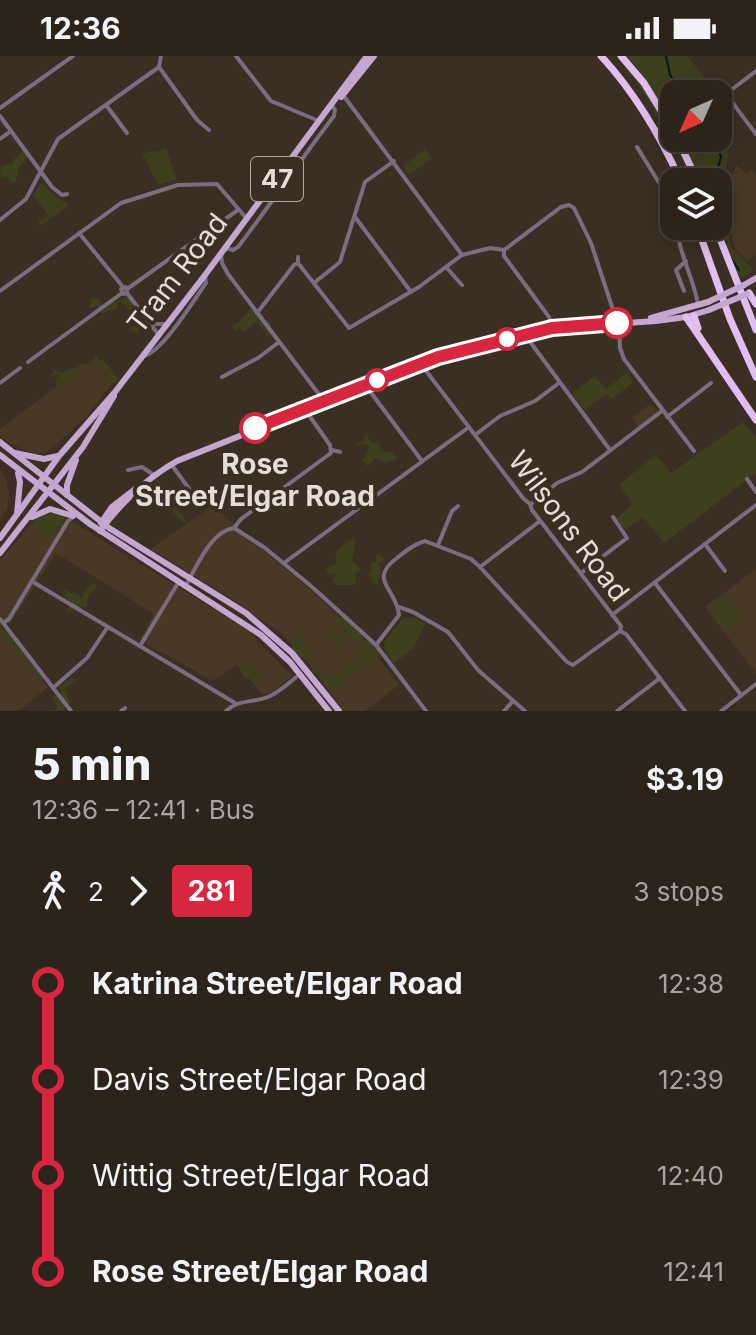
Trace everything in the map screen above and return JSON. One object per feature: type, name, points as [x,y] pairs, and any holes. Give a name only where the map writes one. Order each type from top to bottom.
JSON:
[{"type":"highway","points":[[601,56],[639,102],[675,168]]},
{"type":"highway","points":[[621,56],[644,83],[660,109]]},
{"type":"highway","points":[[702,240],[730,319],[756,377]]},
{"type":"highway","points":[[721,240],[756,330]]},
{"type":"highway","points":[[748,290],[756,304]]},
{"type":"highway","points":[[690,316],[756,420]]},
{"type":"main road","name":"Tram Road","points":[[43,477],[115,392],[369,60]]},
{"type":"main road","points":[[102,526],[112,507],[171,464],[201,449],[420,363],[552,328],[690,316],[748,290],[756,278]]},
{"type":"main road","points":[[636,322],[699,305],[733,291],[748,290]]},
{"type":"main road","points":[[690,316],[699,305]]},
{"type":"main road","name":"Tram Road","points":[[0,553],[83,447],[110,407],[115,392]]},
{"type":"main road","points":[[0,442],[102,526],[185,579],[246,613],[299,661],[339,711]]},
{"type":"main road","points":[[67,495],[67,485],[83,447]]},
{"type":"main road","points":[[8,449],[44,459],[62,453]]},
{"type":"main road","points":[[0,455],[78,517]]},
{"type":"main road","points":[[15,469],[20,482],[16,517]]},
{"type":"main road","name":"47","points":[[37,486],[43,477]]},
{"type":"main road","points":[[102,526],[150,477]]},
{"type":"main road","points":[[0,538],[37,486]]},
{"type":"main road","points":[[117,534],[112,522],[124,503]]},
{"type":"main road","points":[[81,506],[96,511],[112,507]]},
{"type":"main road","points":[[24,523],[37,513],[50,509],[117,534],[261,635],[300,674],[329,711]]},
{"type":"street","points":[[0,108],[73,56]]},
{"type":"street","points":[[0,220],[26,199],[58,139],[159,67],[161,56]]},
{"type":"street","points":[[236,56],[271,101],[319,122]]},
{"type":"street","points":[[159,67],[197,120],[209,130]]},
{"type":"street","points":[[756,71],[726,94],[756,134]]},
{"type":"street","points":[[341,95],[352,105],[462,255]]},
{"type":"street","points":[[106,105],[127,133]]},
{"type":"street","points":[[324,401],[221,261],[223,251],[236,249],[334,116],[332,105]]},
{"type":"street","points":[[0,116],[56,192],[67,194]]},
{"type":"street","points":[[0,139],[11,131]]},
{"type":"street","points":[[637,147],[660,184]]},
{"type":"street","points":[[314,283],[340,262],[365,182],[394,161]]},
{"type":"street","points":[[0,291],[121,203],[178,185],[217,184],[247,219]]},
{"type":"street","points":[[257,313],[298,260],[349,328],[411,292],[462,255],[490,248],[504,250],[566,205],[574,208],[587,233],[617,323],[624,359],[694,451]]},
{"type":"street","points":[[28,362],[237,209]]},
{"type":"street","points":[[354,216],[411,292]]},
{"type":"street","points":[[79,233],[158,334]]},
{"type":"street","points":[[678,240],[699,305]]},
{"type":"street","points":[[504,250],[506,259],[549,317],[552,328]]},
{"type":"street","points":[[684,291],[676,270],[686,261]]},
{"type":"street","points":[[214,263],[228,274]]},
{"type":"street","points":[[446,267],[462,285]]},
{"type":"street","points":[[141,357],[154,352],[206,283],[205,275]]},
{"type":"street","points":[[146,319],[156,324],[166,324]]},
{"type":"street","points":[[525,335],[610,450]]},
{"type":"street","points":[[222,377],[258,358],[279,342]]},
{"type":"street","name":"Wilsons Road","points":[[420,363],[530,504],[621,626],[620,631],[626,634],[685,711]]},
{"type":"street","points":[[0,383],[20,368]]},
{"type":"street","points":[[475,435],[500,416],[535,401],[559,383]]},
{"type":"street","points":[[667,417],[711,383]]},
{"type":"street","points":[[366,384],[422,461]]},
{"type":"street","points":[[315,390],[316,398],[308,407],[332,450],[340,452]]},
{"type":"street","points":[[530,504],[557,483],[582,472],[662,411]]},
{"type":"street","points":[[284,564],[469,427]]},
{"type":"street","points":[[234,528],[238,521],[332,450]]},
{"type":"street","points":[[171,464],[190,490]]},
{"type":"street","points":[[128,470],[142,467],[150,477]]},
{"type":"street","points":[[747,479],[756,492]]},
{"type":"street","points":[[612,615],[756,505]]},
{"type":"street","points":[[438,545],[452,511],[458,506]]},
{"type":"street","points":[[69,711],[2,621],[9,619],[68,521],[78,517]]},
{"type":"street","points":[[581,573],[627,538],[613,517]]},
{"type":"street","points":[[480,567],[540,521]]},
{"type":"street","points":[[140,646],[215,539],[234,528],[284,564],[376,645],[426,711]]},
{"type":"street","points":[[399,615],[384,581],[387,565],[425,541],[471,559],[573,665],[620,631]]},
{"type":"street","points":[[705,544],[725,571]]},
{"type":"street","points":[[33,582],[235,703]]},
{"type":"street","points":[[655,583],[741,695]]},
{"type":"street","points":[[398,607],[448,632],[478,670],[525,711]]},
{"type":"street","points":[[376,645],[399,615],[413,612]]},
{"type":"street","points":[[53,688],[87,658],[107,627]]},
{"type":"street","points":[[226,711],[235,703],[266,698],[300,674]]},
{"type":"street","points":[[617,711],[660,678]]},
{"type":"street","points":[[721,711],[756,684]]},
{"type":"street","points":[[504,711],[513,701]]},
{"type":"shaded area","points":[[616,56],[687,56],[707,80],[660,80],[660,122],[640,87]]},
{"type":"shaded area","points":[[166,149],[177,179],[158,185],[142,153]]},
{"type":"shaded area","points":[[425,149],[432,158],[409,175],[403,166]]},
{"type":"shaded area","points":[[24,150],[28,157],[19,167],[16,181],[11,183],[7,176],[1,179],[0,169],[4,165],[12,165]]},
{"type":"shaded area","points":[[678,152],[729,153],[726,168],[687,168]]},
{"type":"shaded area","points":[[736,165],[747,173],[751,169],[756,176],[756,255],[748,261],[732,240],[732,176]]},
{"type":"shaded area","points":[[42,182],[53,195],[69,205],[40,226],[38,219],[42,221],[49,216],[33,195]]},
{"type":"shaded area","points":[[723,240],[729,240],[730,246],[754,270],[736,281]]},
{"type":"shaded area","points":[[127,297],[137,309],[139,318],[145,320],[146,324],[139,328],[138,334],[130,329],[137,319],[124,304],[120,302],[117,309],[103,315],[97,306],[90,306],[91,299],[100,299],[102,306]]},
{"type":"shaded area","points":[[252,307],[261,320],[269,321],[271,337],[266,335],[267,331],[263,330],[259,320],[243,332],[240,327],[237,330],[233,328],[233,324],[238,323]]},
{"type":"shaded area","points":[[98,356],[98,361],[107,364],[118,379],[116,384],[107,379],[98,363],[95,366],[91,363]]},
{"type":"shaded area","points":[[96,357],[115,379],[86,417],[54,447],[45,453],[35,454],[10,444],[0,436],[0,429]]},
{"type":"shaded area","points":[[91,363],[64,387],[57,387],[55,381],[59,374],[50,376],[56,369],[61,373],[77,365]]},
{"type":"shaded area","points":[[627,373],[634,382],[612,399],[607,393],[585,410],[572,393],[595,376],[606,389]]},
{"type":"shaded area","points":[[650,404],[659,411],[638,427],[632,418]]},
{"type":"shaded area","points":[[743,422],[756,438],[756,473],[664,543],[643,517],[625,530],[617,518],[633,504],[619,485],[656,454],[671,473]]},
{"type":"shaded area","points":[[366,433],[372,444],[377,443],[397,458],[386,464],[377,457],[367,466],[362,461],[370,447],[364,444],[356,446],[356,443],[363,442]]},
{"type":"shaded area","points":[[0,470],[6,478],[9,494],[7,509],[0,520]]},
{"type":"shaded area","points":[[158,480],[162,482],[160,491],[170,500],[179,498],[174,505],[186,520],[184,524],[158,495],[158,491],[152,488]]},
{"type":"shaded area","points":[[213,505],[311,590],[372,649],[399,685],[365,711],[344,711],[304,657],[281,633],[151,549]]},
{"type":"shaded area","points":[[55,512],[66,517],[54,538],[32,525],[38,517]]},
{"type":"shaded area","points":[[66,518],[246,629],[292,676],[272,692],[263,695],[237,664],[213,681],[140,640],[154,614],[56,553],[9,625],[0,614],[0,561],[31,524],[54,537]]},
{"type":"shaded area","points":[[353,538],[356,541],[352,561],[361,569],[355,574],[354,585],[337,585],[333,581],[336,573],[328,575],[326,569],[336,563],[335,557],[340,547]]},
{"type":"shaded area","points":[[377,553],[386,560],[378,563],[382,571],[379,584],[372,584],[367,574],[371,571],[371,563],[376,562]]},
{"type":"shaded area","points":[[756,569],[756,674],[705,607]]},
{"type":"shaded area","points":[[93,583],[97,587],[89,594],[86,607],[74,607],[76,610],[69,612],[66,609],[72,604],[62,593],[67,589],[82,598]]},
{"type":"shaded area","points":[[725,595],[743,619],[727,631],[709,607]]},
{"type":"shaded area","points":[[343,615],[364,638],[358,641],[350,634],[337,648],[335,645],[347,631],[335,622]]},
{"type":"shaded area","points":[[412,617],[425,624],[414,648],[394,663],[385,651],[384,643],[402,619]]},
{"type":"shaded area","points":[[0,626],[48,687],[18,711],[0,711]]},
{"type":"shaded area","points":[[333,628],[340,635],[338,641],[330,639],[327,633]]},
{"type":"shaded area","points":[[6,630],[14,640],[13,644],[16,643],[44,679],[41,681],[21,658],[20,652],[11,650],[11,644],[4,644],[0,633]]},
{"type":"shaded area","points":[[305,633],[301,643],[307,644],[311,653],[308,659],[301,658],[291,648],[296,635]]},
{"type":"shaded area","points":[[372,640],[382,658],[376,659],[370,652],[373,661],[357,669],[335,690],[312,670],[313,665],[325,681],[358,663],[357,653],[367,649],[361,643]]},
{"type":"shaded area","points":[[240,661],[254,667],[261,678],[256,682],[243,676],[237,664]]},
{"type":"shaded area","points":[[73,677],[75,681],[65,688],[71,705],[64,703],[65,711],[53,711],[58,707],[52,698],[55,695],[63,701],[59,687]]},
{"type":"waterway","points":[[666,56],[673,80]]},
{"type":"waterway","points":[[718,168],[719,152]]},
{"type":"waterway","points":[[724,240],[726,245]]},
{"type":"waterway","points":[[731,258],[739,270]]},
{"type":"bus line","name":"281","points":[[255,428],[438,357],[552,328],[617,323]]},
{"type":"place","name":"Rose Street/Elgar Road","points":[[255,428]]}]
